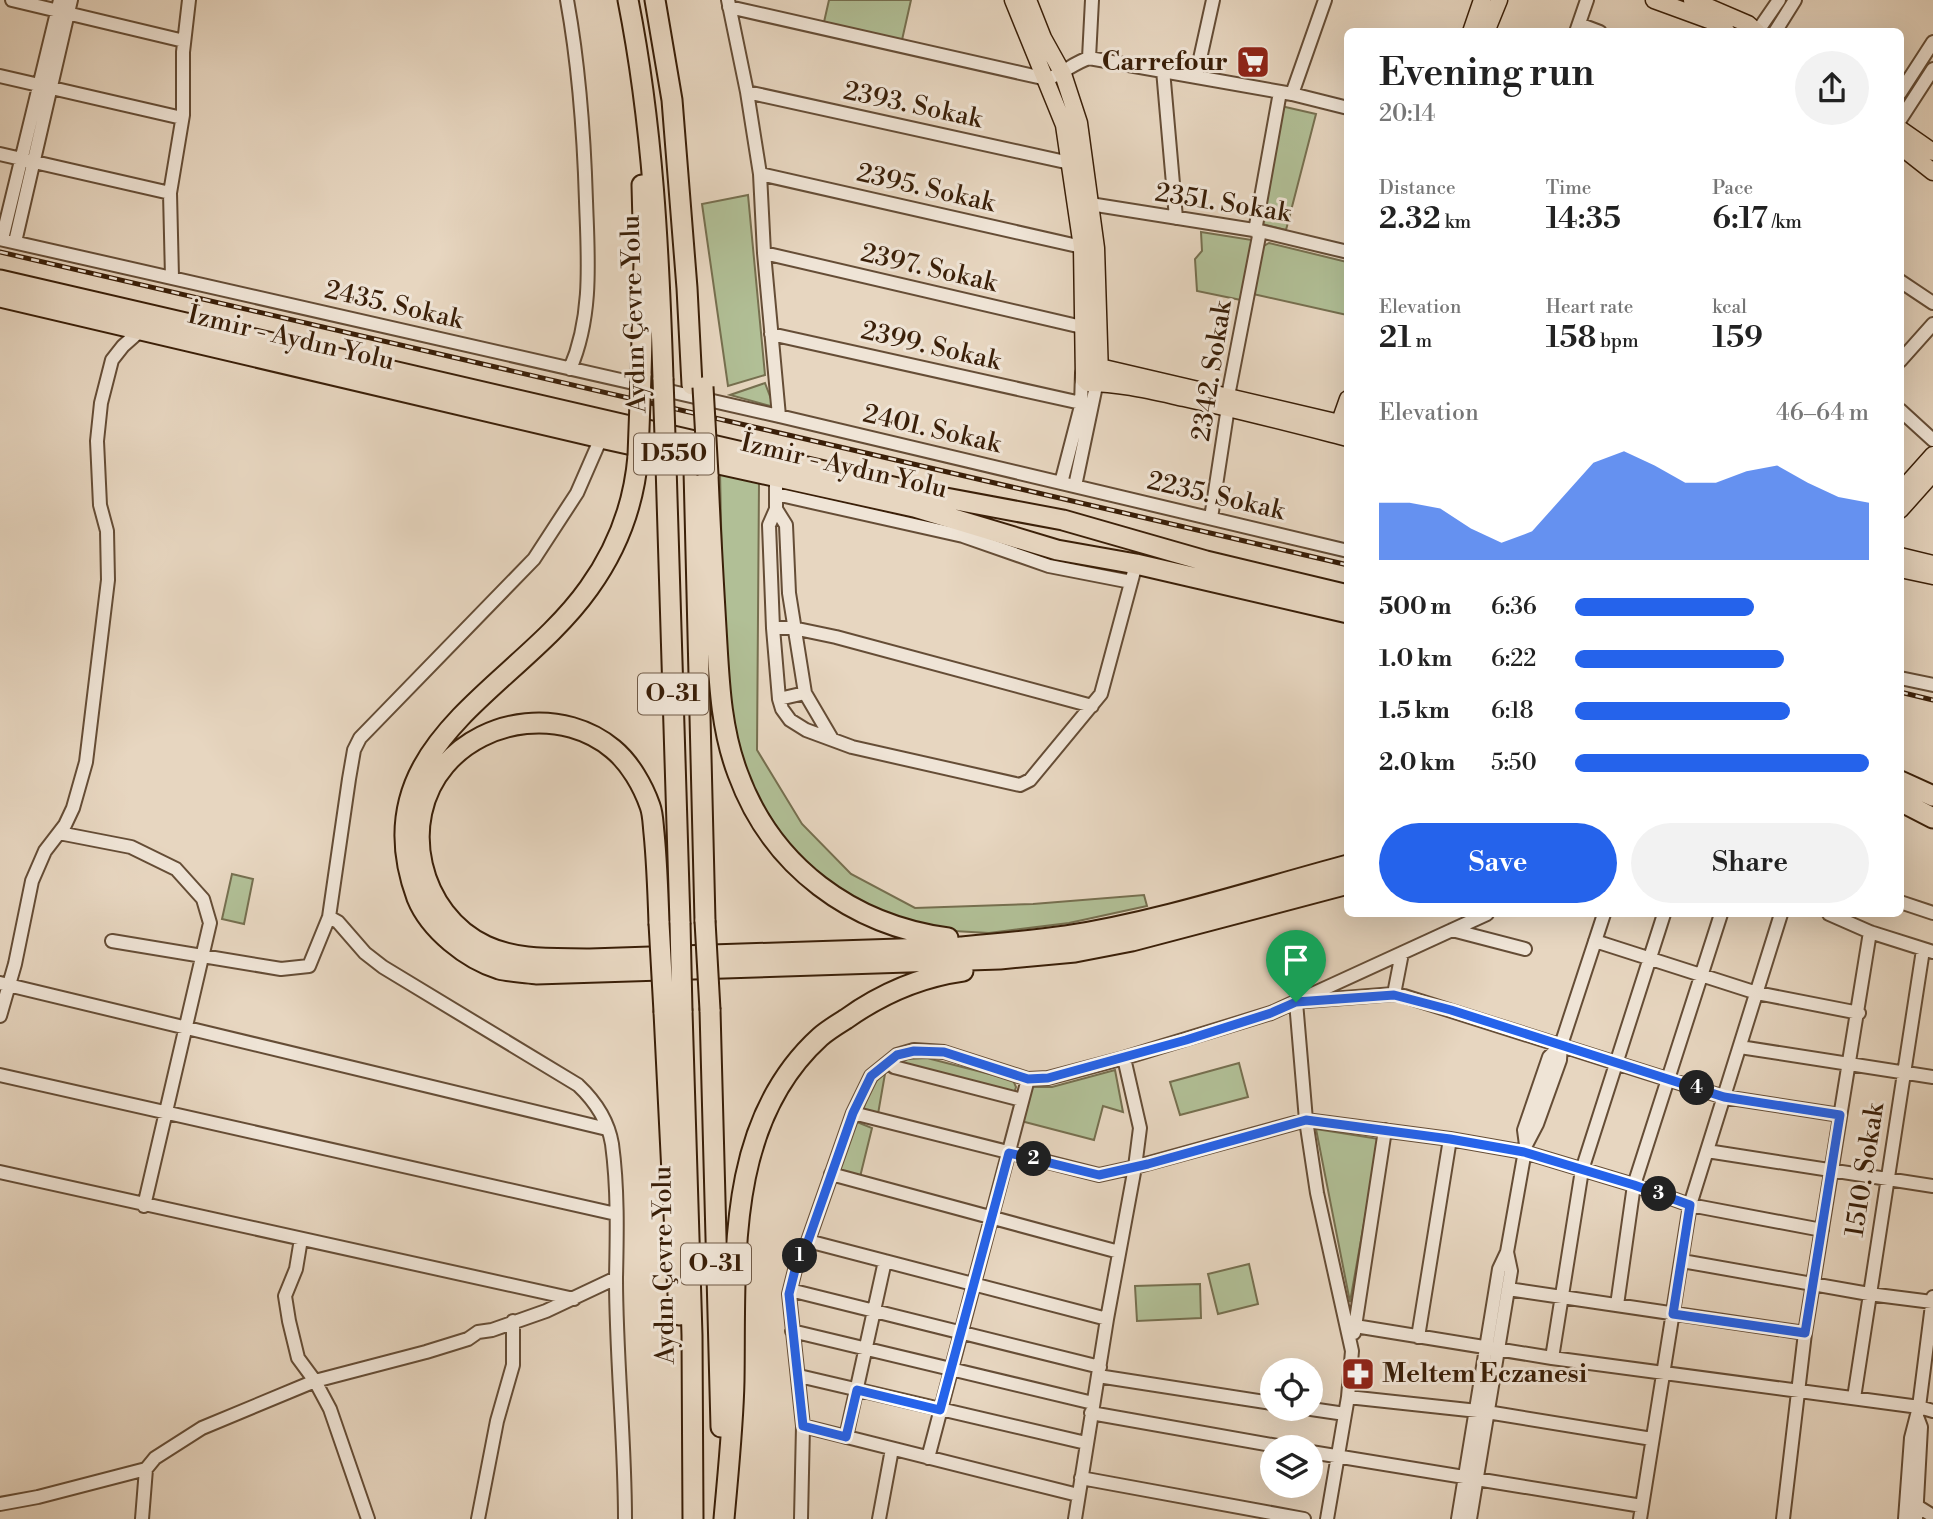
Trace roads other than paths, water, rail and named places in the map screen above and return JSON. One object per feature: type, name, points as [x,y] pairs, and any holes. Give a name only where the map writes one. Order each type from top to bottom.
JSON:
[{"type":"highway","name":"Aydın Çevre Yolu","points":[[628,0],[651,141],[658,234],[680,923],[673,1012]]},
{"type":"highway","name":"Aydın Çevre Yolu","points":[[655,0],[672,100],[697,386],[701,472],[705,921],[710,1010],[723,1519]]},
{"type":"highway","points":[[640,65],[644,262],[636,484],[624,523],[610,555],[589,589],[563,619],[461,715],[431,751],[415,781],[405,816],[404,843],[409,874],[419,903],[439,930],[464,952],[499,969],[536,974],[1000,959],[1076,953]]},
{"type":"highway","name":"İzmir - Aydın Yolu","points":[[0,280],[919,493],[1043,516],[1206,561],[1344,594]]},
{"type":"highway","name":"İzmir - Aydın Yolu","points":[[0,297],[601,438],[776,485],[915,507],[1133,573],[1344,611]]},
{"type":"highway","points":[[701,472],[722,713],[737,774],[753,808],[776,843],[808,878],[840,900],[877,920],[915,933],[955,939],[1015,942]]},
{"type":"highway","points":[[1035,544],[1043,516]]},
{"type":"highway","points":[[1068,552],[1075,524]]},
{"type":"highway","points":[[693,1519],[673,1012],[659,923],[651,809],[636,775],[614,749],[585,732],[551,723],[519,723],[487,733],[445,765],[433,782],[420,824],[419,845],[427,886],[438,905],[457,926],[484,945],[512,955],[590,959],[960,947],[1015,942],[1068,935],[1146,919],[1344,865]]},
{"type":"highway","points":[[1904,783],[1933,796]]},
{"type":"highway","points":[[1904,803],[1933,818]]},
{"type":"highway","points":[[723,1519],[733,1416],[737,1240],[741,1192],[765,1114],[786,1075],[820,1037],[892,990],[940,974],[1076,953],[1132,941],[1344,885]]},
{"type":"main road","points":[[1013,0],[1079,123],[1089,247],[1093,374]]},
{"type":"main road","points":[[1028,0],[1052,70],[1070,163],[1084,204]]},
{"type":"main road","points":[[1472,28],[1482,0]]},
{"type":"main road","points":[[1488,28],[1499,0]]},
{"type":"main road","points":[[1654,0],[1717,23],[1723,28]]},
{"type":"main road","points":[[1692,0],[1753,28]]},
{"type":"main road","points":[[1904,132],[1933,152]]},
{"type":"main road","points":[[1904,149],[1933,172]]},
{"type":"main road","points":[[1089,247],[1083,327],[1093,374]]},
{"type":"main road","points":[[1093,374],[1228,402],[1342,430]]},
{"type":"main road","points":[[1904,486],[1933,446]]},
{"type":"main road","points":[[1904,506],[1933,473]]},
{"type":"main road","points":[[1904,557],[1933,564]]},
{"type":"main road","points":[[1904,570],[1933,576]]},
{"type":"street","points":[[12,0],[64,6],[184,41]]},
{"type":"street","points":[[172,277],[170,193],[182,118],[188,0]]},
{"type":"street","points":[[566,0],[585,151],[589,278],[580,346],[570,369]]},
{"type":"street","points":[[1089,58],[1092,0]]},
{"type":"street","points":[[1196,77],[1213,0]]},
{"type":"street","name":"2342. Sokak","points":[[1211,518],[1257,231],[1286,93],[1325,0]]},
{"type":"street","points":[[1578,28],[1587,0]]},
{"type":"street","points":[[1759,28],[1779,0]]},
{"type":"street","points":[[1778,28],[1795,0]]},
{"type":"street","points":[[779,416],[764,253],[760,174],[729,4],[1025,75],[1089,58],[1286,93],[1344,107]]},
{"type":"street","points":[[6,240],[29,160],[64,6]]},
{"type":"street","points":[[1904,87],[1933,42]]},
{"type":"street","points":[[1904,114],[1933,69]]},
{"type":"street","points":[[1163,70],[1176,218]]},
{"type":"street","points":[[0,76],[182,118]]},
{"type":"street","name":"2393. Sokak","points":[[747,92],[1070,163]]},
{"type":"street","points":[[0,153],[170,193]]},
{"type":"street","name":"2395. Sokak","points":[[760,174],[1089,247]]},
{"type":"street","name":"2351. Sokak","points":[[1084,204],[1257,231],[1344,251]]},
{"type":"street","name":"2435. Sokak","points":[[6,240],[779,416]]},
{"type":"street","name":"2397. Sokak","points":[[764,253],[1083,327]]},
{"type":"street","points":[[1904,284],[1933,303]]},
{"type":"street","points":[[1904,357],[1933,324]]},
{"type":"street","points":[[0,1016],[5,984],[32,881],[45,851],[73,808],[86,762],[107,595],[107,531],[100,505],[97,440],[101,403],[112,360],[141,330]]},
{"type":"street","name":"2399. Sokak","points":[[771,334],[1081,404]]},
{"type":"street","points":[[1068,485],[1081,404],[1093,374]]},
{"type":"street","points":[[1068,485],[1093,374]]},
{"type":"street","points":[[1904,414],[1933,446]]},
{"type":"street","name":"2401. Sokak","points":[[779,416],[1068,485]]},
{"type":"street","points":[[112,941],[281,969],[310,966],[329,917],[348,779],[360,738],[534,559],[577,493],[601,438]]},
{"type":"street","points":[[776,485],[963,536],[1049,566],[1133,573],[1101,694],[1030,780],[1020,786],[852,747],[806,730],[790,720],[779,699],[773,628],[769,525],[776,509],[776,485]]},
{"type":"street","name":"2235. Sokak","points":[[1068,485],[1344,550]]},
{"type":"street","points":[[776,509],[786,525],[789,593],[805,693],[833,740]]},
{"type":"street","points":[[773,628],[793,628],[835,637],[1092,706]]},
{"type":"street","points":[[1904,679],[1933,685]]},
{"type":"street","points":[[779,699],[805,693]]},
{"type":"street","points":[[59,833],[131,848],[176,869],[203,899],[210,923],[144,1206]]},
{"type":"street","points":[[1904,903],[1933,913]]},
{"type":"street","points":[[329,917],[338,922],[365,953],[383,967],[578,1085],[592,1098],[603,1114],[612,1143],[618,1248],[625,1519]]},
{"type":"street","points":[[801,1519],[803,1426],[790,1290],[797,1262],[808,1241],[853,1113],[871,1076],[897,1055],[914,1051],[944,1052],[1028,1079],[1048,1078],[1271,1013],[1480,917]]},
{"type":"street","points":[[1470,1519],[1471,1477],[1492,1348],[1499,1269],[1507,1252],[1525,1149],[1560,1060],[1562,1045],[1603,917]]},
{"type":"street","points":[[1552,1357],[1582,1170],[1663,917]]},
{"type":"street","points":[[1617,1305],[1634,1185],[1720,917]]},
{"type":"street","points":[[1323,1454],[1471,1477],[1641,1512],[1690,1205],[1781,917]]},
{"type":"street","points":[[1836,917],[1870,932],[1928,951]]},
{"type":"street","points":[[1452,930],[1525,949]]},
{"type":"street","points":[[1783,1519],[1805,1333],[1859,1013],[1870,932]]},
{"type":"street","points":[[1595,941],[1757,993],[1859,1013]]},
{"type":"street","name":"1510. Sokak","points":[[1854,1398],[1904,1072],[1928,951]]},
{"type":"street","points":[[1394,995],[1402,953]]},
{"type":"street","points":[[5,984],[607,1129]]},
{"type":"street","points":[[1296,1002],[1394,995],[1451,1010],[1724,1097],[1840,1115]]},
{"type":"street","points":[[1296,1002],[1306,1120],[1317,1193],[1352,1351]]},
{"type":"street","points":[[1740,1047],[1933,1077]]},
{"type":"street","points":[[1075,1519],[1140,1128],[1124,1058]]},
{"type":"street","points":[[891,1060],[894,1067],[1022,1100]]},
{"type":"street","points":[[0,1075],[616,1214]]},
{"type":"street","points":[[928,1458],[1028,1079]]},
{"type":"street","points":[[853,1113],[1099,1175],[1306,1120],[1525,1149],[1690,1205],[1822,1230]]},
{"type":"street","points":[[1327,1519],[1348,1396],[1355,1326],[1385,1130]]},
{"type":"street","points":[[1418,1336],[1450,1139]]},
{"type":"street","points":[[1707,1151],[1933,1186]]},
{"type":"street","points":[[0,1172],[574,1299]]},
{"type":"street","points":[[831,1174],[1119,1252]]},
{"type":"street","points":[[300,1239],[296,1269],[285,1296],[298,1358],[315,1381],[342,1442],[368,1519]]},
{"type":"street","points":[[808,1241],[1107,1319]]},
{"type":"street","points":[[1492,1348],[1511,1271],[1507,1252]]},
{"type":"street","points":[[846,1437],[885,1261]]},
{"type":"street","points":[[1682,1261],[1869,1294],[1933,1300],[1918,1412],[1911,1438],[1905,1519]]},
{"type":"street","points":[[142,1519],[146,1469],[155,1458],[202,1428],[315,1381],[426,1352],[546,1311],[617,1278]]},
{"type":"street","points":[[1508,1289],[1805,1333]]},
{"type":"street","points":[[790,1290],[960,1331],[1099,1371],[1260,1401]]},
{"type":"street","points":[[478,1519],[497,1421],[513,1365],[513,1321]]},
{"type":"street","points":[[1355,1326],[1552,1357],[1854,1398],[1918,1412],[1933,1412]]},
{"type":"street","points":[[792,1331],[951,1369],[1092,1408],[1260,1442]]},
{"type":"street","points":[[799,1376],[1086,1443]]},
{"type":"street","points":[[1348,1396],[1481,1412],[1652,1439]]},
{"type":"street","points":[[1323,1411],[1345,1414]]},
{"type":"street","points":[[1918,1412],[1922,1427],[1916,1512],[1933,1516]]},
{"type":"street","points":[[803,1426],[1078,1495]]},
{"type":"street","points":[[879,1519],[892,1449]]},
{"type":"street","points":[[0,1504],[146,1469]]},
{"type":"street","points":[[1458,1519],[1471,1477]]},
{"type":"street","points":[[1081,1478],[1304,1519]]},
{"type":"railway","points":[[0,252],[1344,564]]},
{"type":"railway","points":[[1904,693],[1933,700]]},
{"type":"place","name":"Carrefour","points":[[1253,62]]},
{"type":"place","name":"Meltem Eczanesi","points":[[1358,1374]]}]
